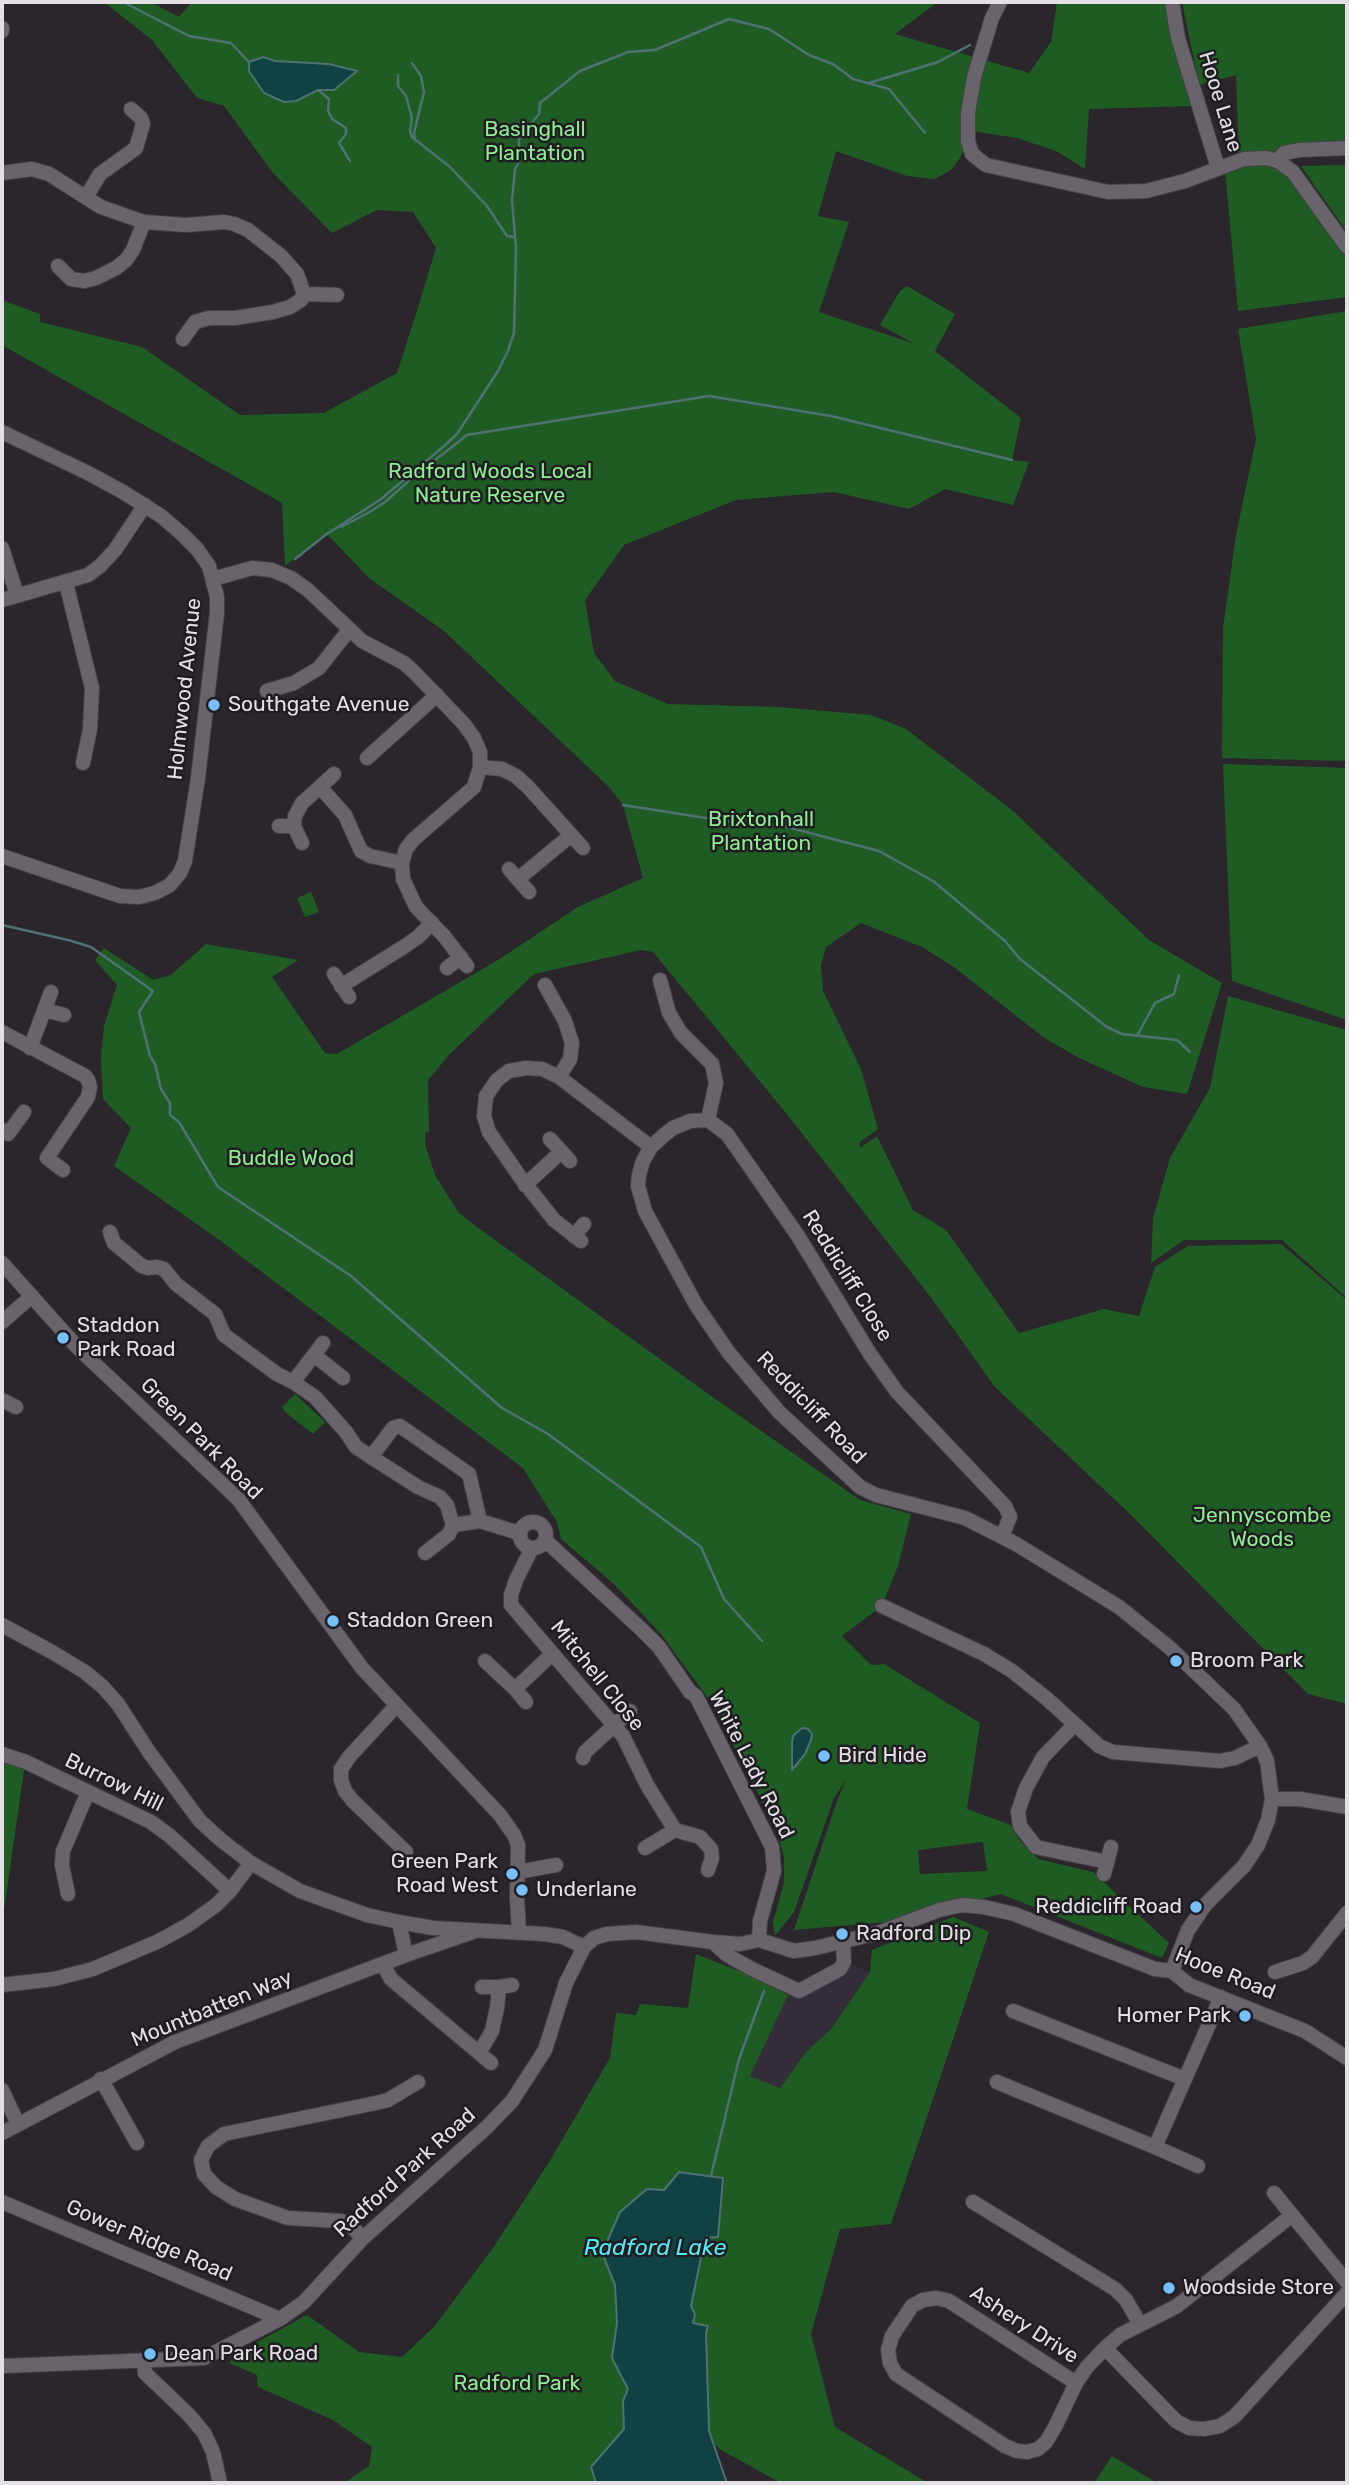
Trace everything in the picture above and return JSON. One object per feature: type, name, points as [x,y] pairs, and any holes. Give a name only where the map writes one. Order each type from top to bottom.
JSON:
[{"type":"street","points":[[1000,2],[974,76],[968,122],[968,141],[972,154],[989,166],[1108,192],[1146,191],[1185,181],[1218,168]]},
{"type":"street","name":"Hooe Lane","points":[[1172,2],[1178,38],[1218,168],[1244,159],[1267,158],[1278,161]]},
{"type":"street","points":[[86,197],[100,174],[136,148],[143,124],[141,118],[131,109]]},
{"type":"street","points":[[1347,148],[1284,153],[1278,161],[1293,172],[1347,247]]},
{"type":"street","points":[[2,173],[32,169],[41,171],[61,180],[101,207],[144,222],[234,224],[248,230],[281,256],[297,274],[304,294],[301,300],[290,307],[235,318],[209,318],[195,322],[183,339]]},
{"type":"street","points":[[58,266],[71,279],[84,281],[116,268],[133,250],[144,222]]},
{"type":"street","points":[[304,294],[337,295]]},
{"type":"street","name":"Holmwood Avenue","points":[[2,432],[88,473],[145,505],[197,549],[209,566],[217,597],[194,804],[186,861],[180,873],[170,885],[155,893],[139,897],[120,896],[2,856]]},
{"type":"street","points":[[2,600],[88,575],[115,550],[145,505]]},
{"type":"street","points":[[2,548],[17,596]]},
{"type":"street","points":[[213,579],[252,568],[272,570],[291,578],[308,590],[362,641],[404,663],[437,695],[474,738],[480,752],[480,767],[474,787],[414,840],[406,849],[402,863],[402,879],[416,907],[464,961],[447,968]]},
{"type":"street","points":[[66,583],[92,688],[90,729],[83,763]]},
{"type":"street","points":[[276,694],[319,668],[349,629]]},
{"type":"street","points":[[369,750],[437,695]]},
{"type":"street","points":[[480,767],[502,769],[516,776],[583,848]]},
{"type":"street","points":[[302,843],[287,826],[302,803],[334,774]]},
{"type":"street","points":[[320,787],[345,815],[361,852],[402,863]]},
{"type":"street","points":[[529,892],[514,874],[570,836]]},
{"type":"street","points":[[341,985],[405,946],[432,923]]},
{"type":"street","points":[[584,1224],[577,1238],[554,1220],[525,1185],[489,1132],[484,1116],[486,1096],[497,1080],[509,1071],[542,1069],[559,1077],[651,1147],[673,1128],[690,1121],[708,1120],[716,1083],[712,1064],[675,1023],[664,1000],[660,981]]},
{"type":"street","points":[[545,985],[551,1005],[565,1021],[572,1043],[570,1059],[559,1077]]},
{"type":"street","points":[[30,1048],[51,992]]},
{"type":"street","points":[[45,1010],[64,1015]]},
{"type":"street","points":[[2,1032],[85,1076],[90,1087],[88,1097],[47,1158],[63,1170]]},
{"type":"street","points":[[4,1135],[24,1112]]},
{"type":"street","name":"Reddicliff Close","points":[[708,1120],[727,1134],[769,1192],[870,1354],[898,1392],[1005,1506],[1010,1517],[1002,1536]]},
{"type":"street","points":[[525,1185],[566,1157],[550,1139]]},
{"type":"street","name":"Reddicliff Road","points":[[651,1147],[643,1161],[638,1185],[645,1210],[695,1305],[729,1353],[779,1412],[860,1487],[965,1518],[1002,1536],[1090,1588],[1145,1627],[1234,1709],[1260,1746],[1266,1761],[1272,1799],[1268,1821],[1258,1845],[1244,1866],[1205,1905],[1188,1930],[1172,1971]]},
{"type":"street","points":[[110,1232],[114,1243],[142,1266],[164,1269],[176,1284],[215,1314],[224,1335],[277,1374],[315,1397],[356,1447],[418,1487],[440,1497],[447,1504],[453,1525],[449,1534],[425,1553]]},
{"type":"street","name":"Green Park Road","points":[[2,1263],[78,1348],[238,1499],[362,1668],[500,1815],[518,1845],[519,1932]]},
{"type":"street","points":[[2,1322],[32,1296]]},
{"type":"street","points":[[293,1382],[318,1349],[344,1378]]},
{"type":"street","points":[[371,1457],[393,1428],[400,1426],[469,1474],[480,1521],[453,1525]]},
{"type":"street","name":"White Lady Road","points":[[480,1521],[519,1532]]},
{"type":"street","name":"White Lady Road","points":[[538,1544],[545,1530],[538,1522],[524,1524],[519,1532],[521,1542],[538,1544],[642,1629],[659,1647],[690,1692],[696,1696],[772,1847],[774,1871],[759,1940]]},
{"type":"street","name":"Mitchell Close","points":[[538,1544],[516,1580],[511,1605],[623,1736],[675,1830]]},
{"type":"street","points":[[882,1606],[900,1609],[1012,1671],[1046,1698],[1074,1726],[1099,1746],[1113,1752],[1220,1762],[1260,1746]]},
{"type":"street","points":[[2,1625],[85,1672],[103,1687],[201,1821],[251,1863],[300,1891],[367,1915],[399,1922],[433,1928],[563,1937],[584,1947],[594,1938],[607,1934],[636,1932],[740,1944],[759,1940]]},
{"type":"street","points":[[515,1689],[552,1654]]},
{"type":"street","points":[[485,1661],[526,1702]]},
{"type":"street","points":[[396,1706],[349,1757],[341,1769],[341,1780],[345,1791],[388,1843],[406,1852]]},
{"type":"street","points":[[583,1758],[584,1752],[630,1712]]},
{"type":"street","points":[[1074,1726],[1043,1757],[1026,1788],[1018,1812],[1020,1826],[1036,1847],[1106,1868],[1111,1846]]},
{"type":"street","name":"Burrow Hill","points":[[2,1754],[26,1762],[151,1822],[230,1891]]},
{"type":"street","points":[[68,1894],[62,1865],[63,1851],[88,1792]]},
{"type":"street","points":[[1272,1799],[1300,1799],[1347,1807]]},
{"type":"street","points":[[645,1849],[675,1830],[700,1838],[711,1849],[712,1858],[708,1870]]},
{"type":"street","points":[[2,1985],[54,1979],[93,1969],[130,1954],[188,1925],[216,1905],[251,1863]]},
{"type":"street","points":[[518,1872],[556,1865]]},
{"type":"street","name":"Hooe Road","points":[[759,1940],[794,1951],[878,1933],[939,1910],[962,1905],[984,1907],[1014,1914],[1155,1969],[1172,1971],[1186,1983],[1306,2031],[1347,2058]]},
{"type":"street","points":[[1281,1966],[1312,1957],[1347,1913]]},
{"type":"street","points":[[399,1922],[406,1955]]},
{"type":"street","name":"Mountbatten Way","points":[[2,2133],[175,2042],[406,1955],[468,1936],[475,1930]]},
{"type":"street","points":[[713,1942],[727,1955],[752,1969],[799,1990],[840,1969],[844,1962],[843,1942]]},
{"type":"street","name":"Radford Park Road","points":[[2,2366],[204,2358],[281,2319],[304,2302],[363,2238],[487,2127],[512,2101],[545,2050],[566,1983],[584,1947]]},
{"type":"street","points":[[383,1964],[391,1979],[491,2063]]},
{"type":"street","points":[[480,2053],[492,2031],[499,1997],[506,1986],[482,1987]]},
{"type":"street","points":[[1155,2147],[1221,1997]]},
{"type":"street","points":[[1013,2011],[1185,2079]]},
{"type":"street","points":[[101,2079],[130,2138]]},
{"type":"street","points":[[363,2238],[341,2221],[288,2218],[235,2199],[204,2174],[201,2160],[208,2146],[224,2134],[388,2100],[418,2082]]},
{"type":"street","points":[[997,2082],[1198,2166]]},
{"type":"street","points":[[2,2090],[18,2124]]},
{"type":"street","points":[[1274,2193],[1347,2282]]},
{"type":"street","name":"Gower Ridge Road","points":[[2,2202],[281,2319]]},
{"type":"street","points":[[973,2202],[1115,2290],[1126,2300],[1139,2325]]},
{"type":"street","name":"Ashery Drive","points":[[1076,2383],[949,2301],[937,2298],[923,2300],[912,2306],[892,2336],[888,2350],[890,2363],[896,2374],[1005,2446],[1027,2452],[1038,2449],[1046,2442],[1076,2383],[1105,2348],[1120,2335],[1177,2306],[1291,2216]]},
{"type":"street","points":[[1105,2348],[1176,2421],[1189,2428],[1220,2426],[1235,2416],[1347,2293]]},
{"type":"street","points":[[144,2362],[145,2373],[204,2433],[213,2452],[220,2483]]},
{"type":"shaded area","points":[[844,1962],[870,1972],[832,2028],[806,2052],[780,2088],[749,2077],[792,1987]]},
{"type":"green space","name":"Radford Woods Local Nature Reserve","points":[[104,2],[151,2],[179,17],[192,2],[938,2],[895,34],[1029,73],[1051,42],[1057,2],[1173,2],[1192,106],[1089,109],[1085,169],[1056,151],[1017,138],[971,131],[960,158],[951,170],[935,179],[907,176],[836,151],[818,216],[849,222],[819,312],[915,344],[880,325],[900,291],[907,286],[955,314],[935,351],[1021,418],[1012,460],[1029,462],[1013,505],[945,489],[909,509],[834,492],[736,500],[624,545],[585,600],[594,653],[615,681],[668,704],[780,707],[871,715],[906,729],[1012,810],[1149,940],[1222,983],[1187,1094],[1143,1087],[1079,1058],[1043,1037],[954,967],[922,947],[861,923],[826,947],[821,965],[823,991],[861,1069],[878,1129],[860,1142],[860,1148],[877,1136],[913,1210],[946,1230],[1019,1333],[1104,1309],[1139,1316],[1155,1267],[1188,1246],[1281,1244],[1347,1300],[1347,1704],[1308,1694],[1130,1514],[995,1387],[932,1299],[786,1113],[653,952],[641,950],[534,974],[450,1054],[428,1080],[429,1133],[426,1131],[425,1145],[436,1177],[459,1213],[477,1227],[860,1500],[911,1514],[898,1566],[882,1606],[842,1636],[871,1665],[884,1664],[980,1723],[967,1809],[1011,1825],[1021,1842],[1038,1859],[1093,1872],[1169,1943],[1162,1958],[1001,1894],[887,1922],[794,1930],[846,1780],[834,1798],[794,1912],[775,1936],[773,1922],[784,1883],[784,1857],[775,1826],[711,1702],[661,1634],[614,1584],[561,1539],[557,1522],[523,1468],[218,1239],[114,1166],[131,1128],[103,1099],[101,1057],[104,1026],[117,985],[95,960],[104,948],[153,980],[171,975],[206,944],[298,960],[272,977],[325,1053],[337,1054],[498,960],[578,907],[643,878],[623,805],[609,787],[444,631],[369,578],[327,534],[285,566],[282,503],[2,345],[2,300],[40,314],[40,322],[142,347],[240,415],[324,413],[397,373],[436,248],[413,212],[377,210],[332,233],[273,173],[224,106],[197,98],[152,40]],"holes":[[[983,1842],[987,1871],[920,1874],[918,1850]]]},
{"type":"green space","points":[[1182,2],[1347,2],[1347,153],[1300,150],[1239,154],[1236,75],[1199,85]]},
{"type":"green space","points":[[1259,163],[1281,171],[1303,195],[1347,258],[1347,297],[1238,311],[1225,170]]},
{"type":"green space","points":[[1347,165],[1347,232],[1301,166]]},
{"type":"green space","points":[[1347,311],[1347,761],[1222,758],[1223,628],[1236,535],[1256,439],[1238,329]]},
{"type":"green space","points":[[1223,764],[1347,768],[1347,1020],[1232,981]]},
{"type":"green space","points":[[311,892],[319,912],[305,917],[297,898]]},
{"type":"green space","points":[[1228,996],[1347,1030],[1347,1298],[1282,1240],[1184,1240],[1151,1263],[1153,1218],[1170,1158],[1210,1088]]},
{"type":"green space","points":[[295,1394],[325,1422],[313,1434],[282,1407]]},
{"type":"green space","points":[[2,1758],[24,1770],[2,1924]]},
{"type":"green space","name":"Radford Park","points":[[953,1917],[989,1932],[891,2224],[840,2229],[811,2334],[835,2427],[928,2483],[781,2483],[721,2450],[713,2442],[709,2431],[708,2327],[693,2323],[691,2306],[705,2238],[664,2190],[620,2212],[602,2252],[615,2285],[617,2323],[612,2358],[628,2389],[623,2401],[624,2429],[591,2467],[596,2483],[344,2483],[369,2466],[372,2447],[333,2420],[258,2387],[257,2375],[229,2363],[239,2352],[307,2315],[359,2352],[402,2357],[434,2327],[493,2248],[551,2159],[610,2058],[616,2013],[636,2015],[640,2004],[688,2008],[696,1954],[749,1975],[788,1995],[750,2076],[780,2088],[806,2052],[832,2028],[870,1972],[872,1950]]},
{"type":"green space","points":[[1112,2456],[1157,2483],[1094,2483]]},
{"type":"water","points":[[263,57],[275,61],[329,64],[357,71],[334,90],[318,90],[296,101],[284,102],[264,93],[249,71],[249,62]]},
{"type":"water","points":[[802,1728],[808,1729],[812,1734],[811,1740],[805,1754],[792,1770],[792,1741]]},
{"type":"water","name":"Radford Lake","points":[[679,2172],[723,2178],[718,2237],[705,2238],[691,2306],[695,2314],[693,2323],[708,2326],[709,2431],[727,2483],[596,2483],[591,2467],[624,2429],[623,2401],[628,2389],[612,2358],[617,2323],[615,2285],[602,2253],[620,2212],[647,2189],[664,2190]]},
{"type":"waterway","points":[[123,2],[189,36],[231,43],[249,62]]},
{"type":"waterway","points":[[327,534],[381,499],[457,434],[498,371],[514,333],[516,248],[512,200],[515,169],[519,162],[519,139],[539,114],[540,103],[580,71],[628,52],[655,50],[729,19],[769,29],[809,55],[833,64],[853,79],[889,89],[925,133]]},
{"type":"waterway","points":[[869,83],[938,62],[970,45]]},
{"type":"waterway","points":[[412,63],[421,76],[424,92],[414,133],[415,140]]},
{"type":"waterway","points":[[398,75],[398,86],[406,96],[412,118],[412,137],[450,167],[487,206],[507,236],[515,237]]},
{"type":"waterway","points":[[318,90],[329,99],[328,111],[332,119],[346,128],[346,134],[339,143],[350,161]]},
{"type":"waterway","points":[[434,461],[467,435],[709,396],[831,416],[1012,460]]},
{"type":"waterway","points":[[341,527],[385,502],[428,464]]},
{"type":"waterway","points":[[295,559],[328,533]]},
{"type":"waterway","points":[[623,805],[744,824],[779,825],[879,851],[933,881],[1005,941],[1020,959],[1107,1027],[1122,1034],[1177,1040],[1190,1052]]},
{"type":"waterway","points":[[2,925],[91,947],[153,991],[139,1012],[150,1056],[155,1064],[161,1089],[170,1103],[170,1115],[179,1122],[218,1187],[351,1276],[502,1408],[548,1434],[701,1547],[724,1599],[762,1641]]},
{"type":"waterway","points":[[1138,1034],[1155,1003],[1174,994],[1179,975]]},
{"type":"waterway","points":[[711,2176],[739,2059],[764,1991]]},
{"type":"place","name":"Southgate Avenue","points":[[214,705]]},
{"type":"place","name":"Staddon Park Road","points":[[63,1338]]},
{"type":"place","name":"Staddon Green","points":[[333,1621]]},
{"type":"place","name":"Broom Park","points":[[1176,1661]]},
{"type":"place","name":"Bird Hide","points":[[824,1756]]},
{"type":"place","name":"Green Park Road West","points":[[512,1874]]},
{"type":"place","name":"Underlane","points":[[522,1890]]},
{"type":"place","name":"Reddicliff Road","points":[[1196,1907]]},
{"type":"place","name":"Radford Dip","points":[[842,1934]]},
{"type":"place","name":"Homer Park","points":[[1245,2016]]},
{"type":"place","name":"Woodside Store","points":[[1169,2288]]},
{"type":"place","name":"Dean Park Road","points":[[150,2354]]},
{"type":"park label","name":"Basinghall Plantation","points":[[535,142]]},
{"type":"park label","name":"Brixtonhall Plantation","points":[[761,832]]},
{"type":"park label","name":"Buddle Wood","points":[[291,1159]]},
{"type":"park label","name":"Jennyscombe Woods","points":[[1262,1528]]}]
